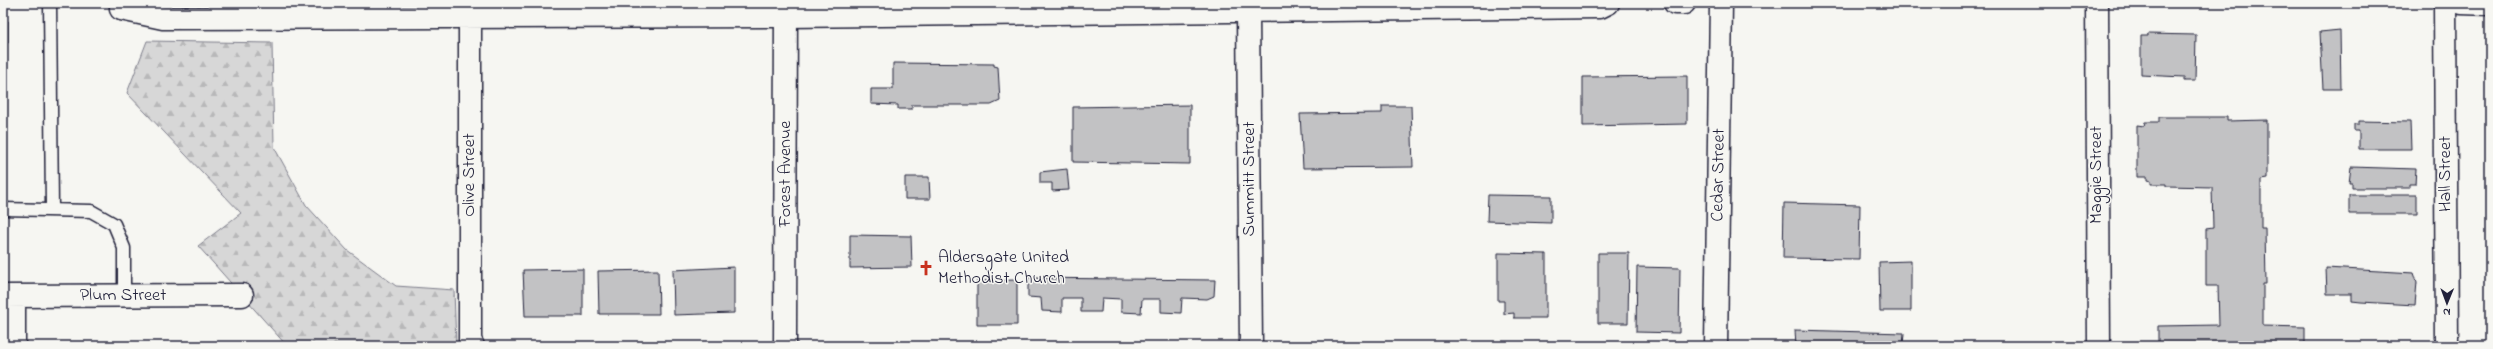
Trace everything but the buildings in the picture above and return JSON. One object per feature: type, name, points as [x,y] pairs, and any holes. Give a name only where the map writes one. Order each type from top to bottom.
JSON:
[{"type":"street","points":[[121,6],[163,18],[470,10],[1248,12],[1600,7],[1608,3]]},
{"type":"street","points":[[1675,3],[1684,3]]},
{"type":"street","name":"Cedar Street","points":[[1716,346],[1721,3]]},
{"type":"street","name":"Maggie Street","points":[[2096,3],[2099,346]]},
{"type":"street","name":"Hall Street","points":[[2445,3],[2447,346]]},
{"type":"street","points":[[2461,3],[2490,4]]},
{"type":"street","name":"Olive Street","points":[[470,10],[470,340],[473,346]]},
{"type":"street","name":"Forest Avenue","points":[[785,346],[786,10]]},
{"type":"street","name":"Summitt Street","points":[[1248,12],[1251,346]]},
{"type":"street","name":"Plum Street","points":[[8,296],[242,295]]},
{"type":"street","points":[[8,296],[14,346]]},
{"type":"lane","points":[[50,3],[52,209]]},
{"type":"lane","points":[[3,209],[52,209],[91,212],[114,224],[124,248],[124,296]]},
{"type":"green space","points":[[147,41],[272,43],[274,147],[306,205],[347,250],[396,286],[454,290],[456,346],[287,346],[198,246],[241,213],[127,93]]},
{"type":"place","name":"Aldersgate United Methodist Church","points":[[926,268]]}]
